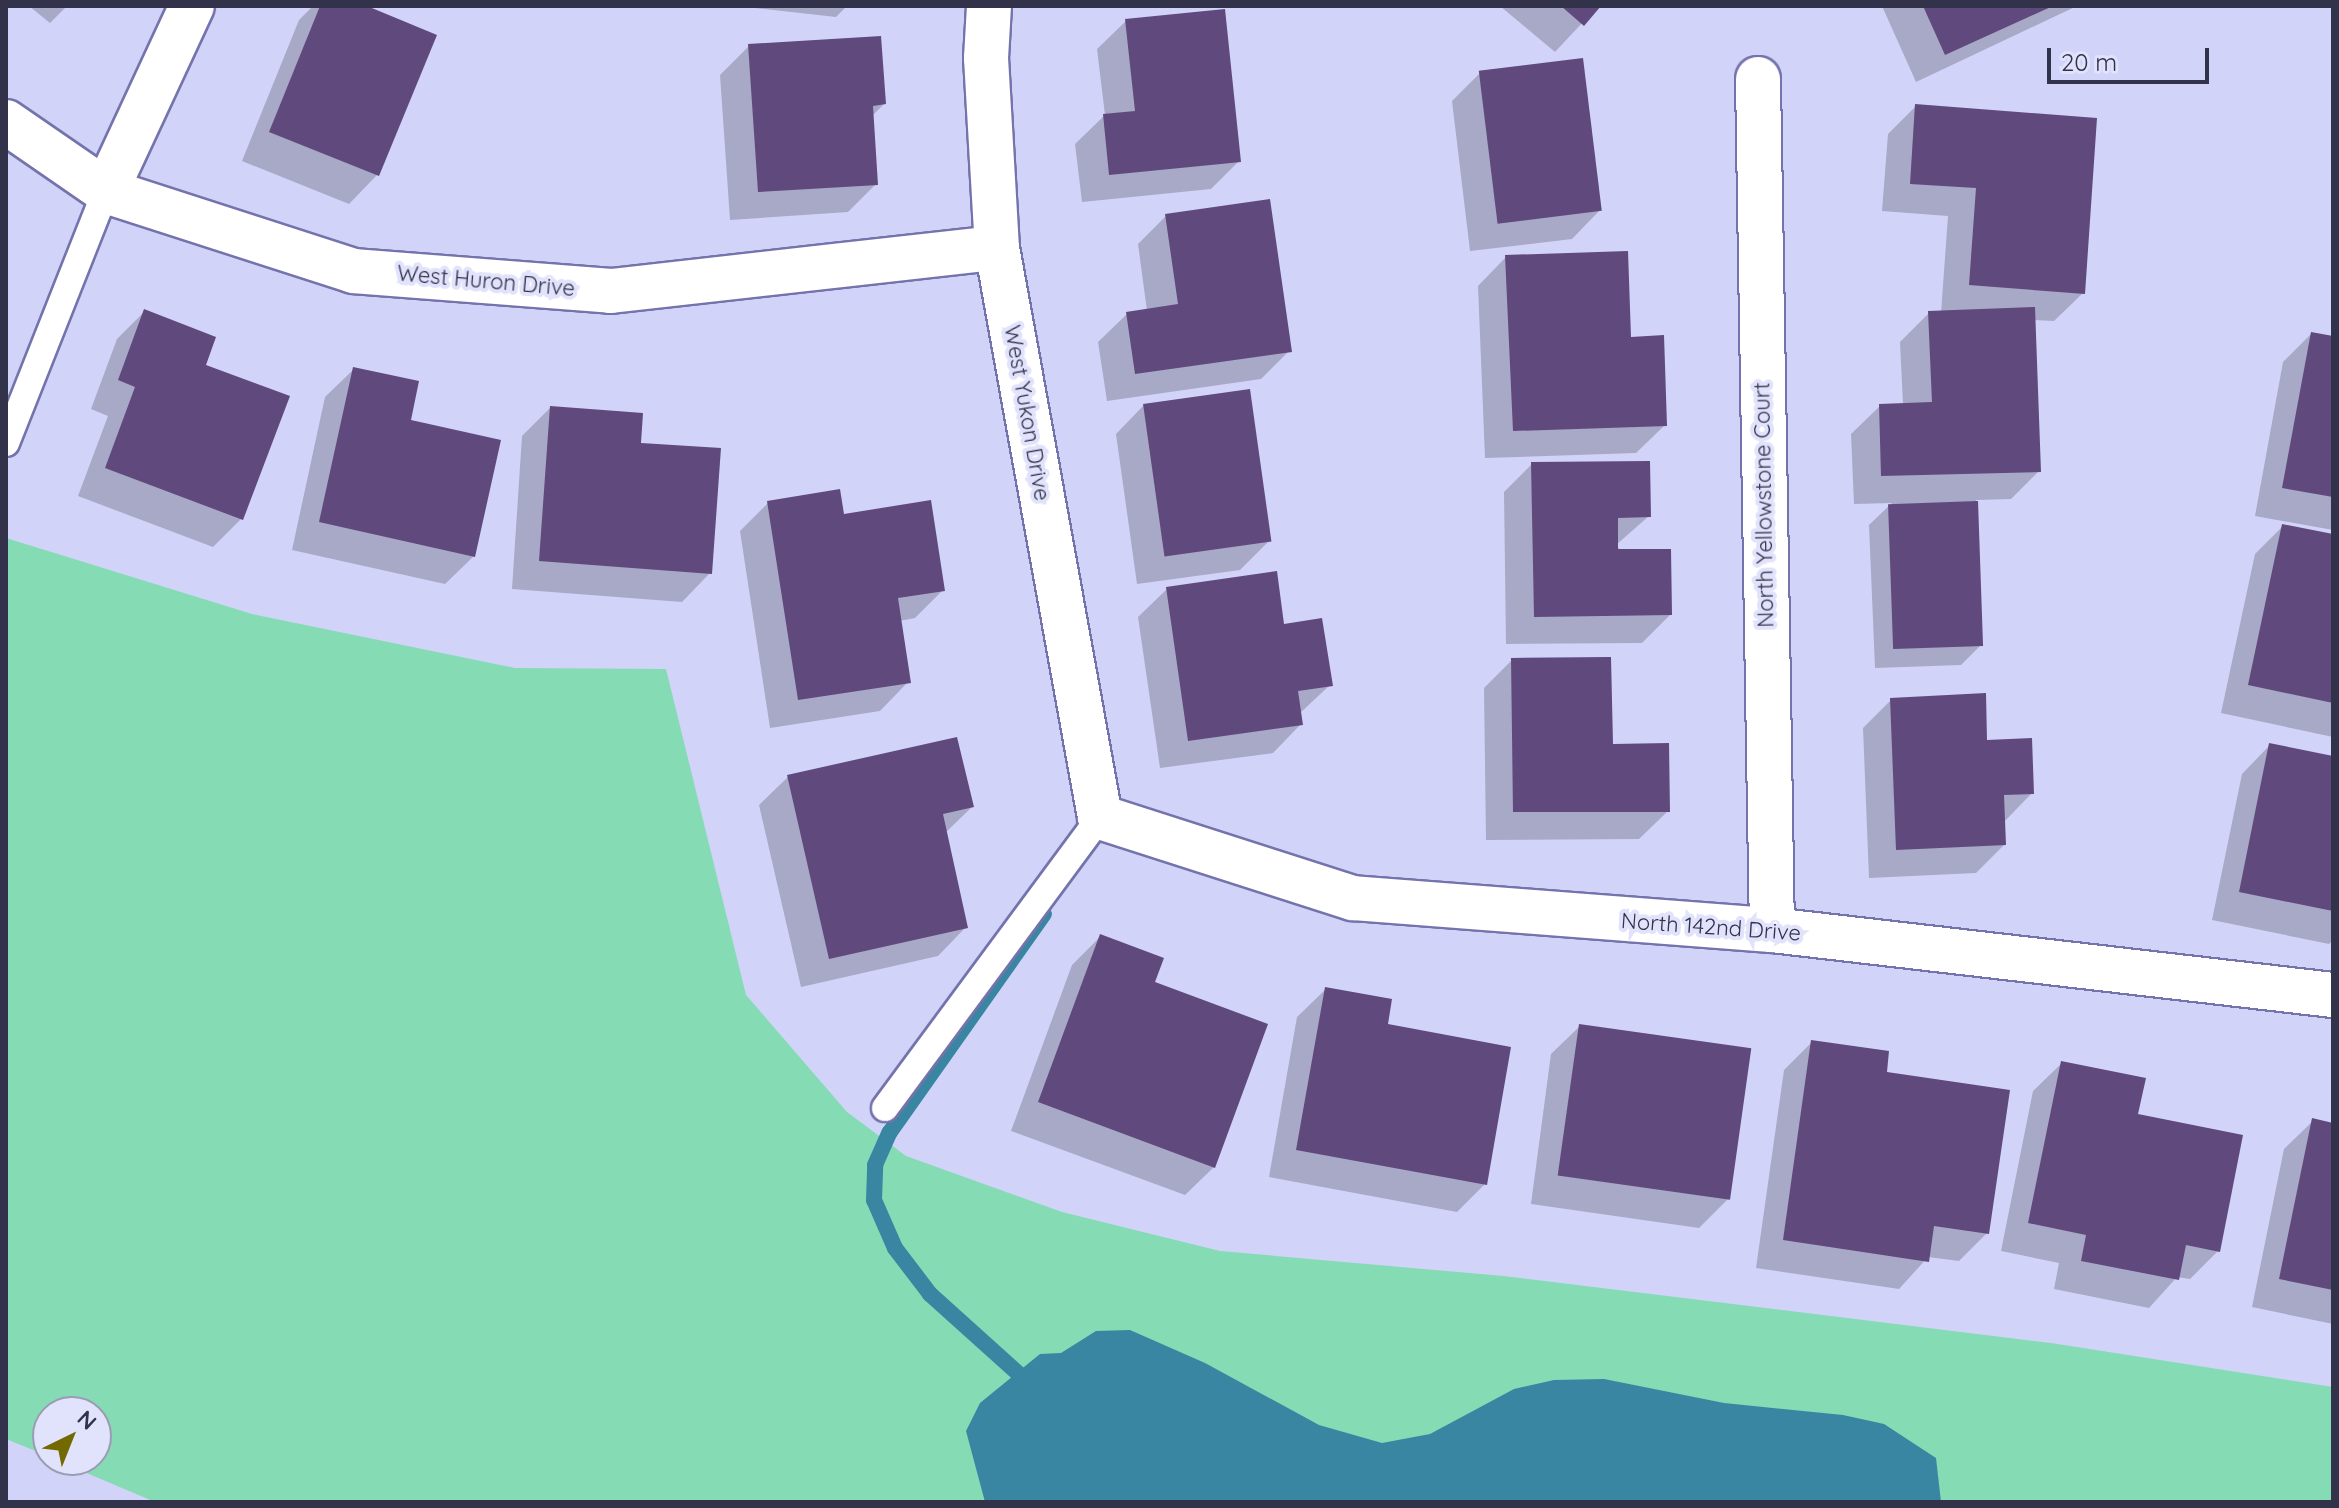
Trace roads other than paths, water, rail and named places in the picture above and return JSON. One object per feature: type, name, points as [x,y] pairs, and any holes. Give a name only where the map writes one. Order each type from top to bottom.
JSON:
[{"type":"street","points":[[106,191],[192,6]]},
{"type":"street","name":"West Yukon Drive","points":[[989,6],[986,58],[997,248],[1100,817]]},
{"type":"street","name":"North Yellowstone Court","points":[[1758,79],[1772,930]]},
{"type":"street","name":"West Huron Drive","points":[[6,122],[106,191],[353,271],[611,291],[997,248]]},
{"type":"street","name":"North 142nd Drive","points":[[1100,817],[1353,898],[1772,930],[2333,995]]},
{"type":"lane","points":[[6,443],[106,191]]},
{"type":"lane","points":[[885,1108],[1100,817]]},
{"type":"water","points":[[1130,1330],[1205,1363],[1319,1425],[1382,1443],[1430,1434],[1514,1389],[1554,1380],[1604,1379],[1724,1403],[1843,1415],[1884,1424],[1936,1458],[1941,1502],[985,1502],[966,1431],[980,1403],[1040,1354],[1061,1353],[1096,1331]]},
{"type":"waterway","points":[[1031,1385],[930,1294],[895,1248],[874,1200],[875,1165],[890,1132],[1044,914]]}]
